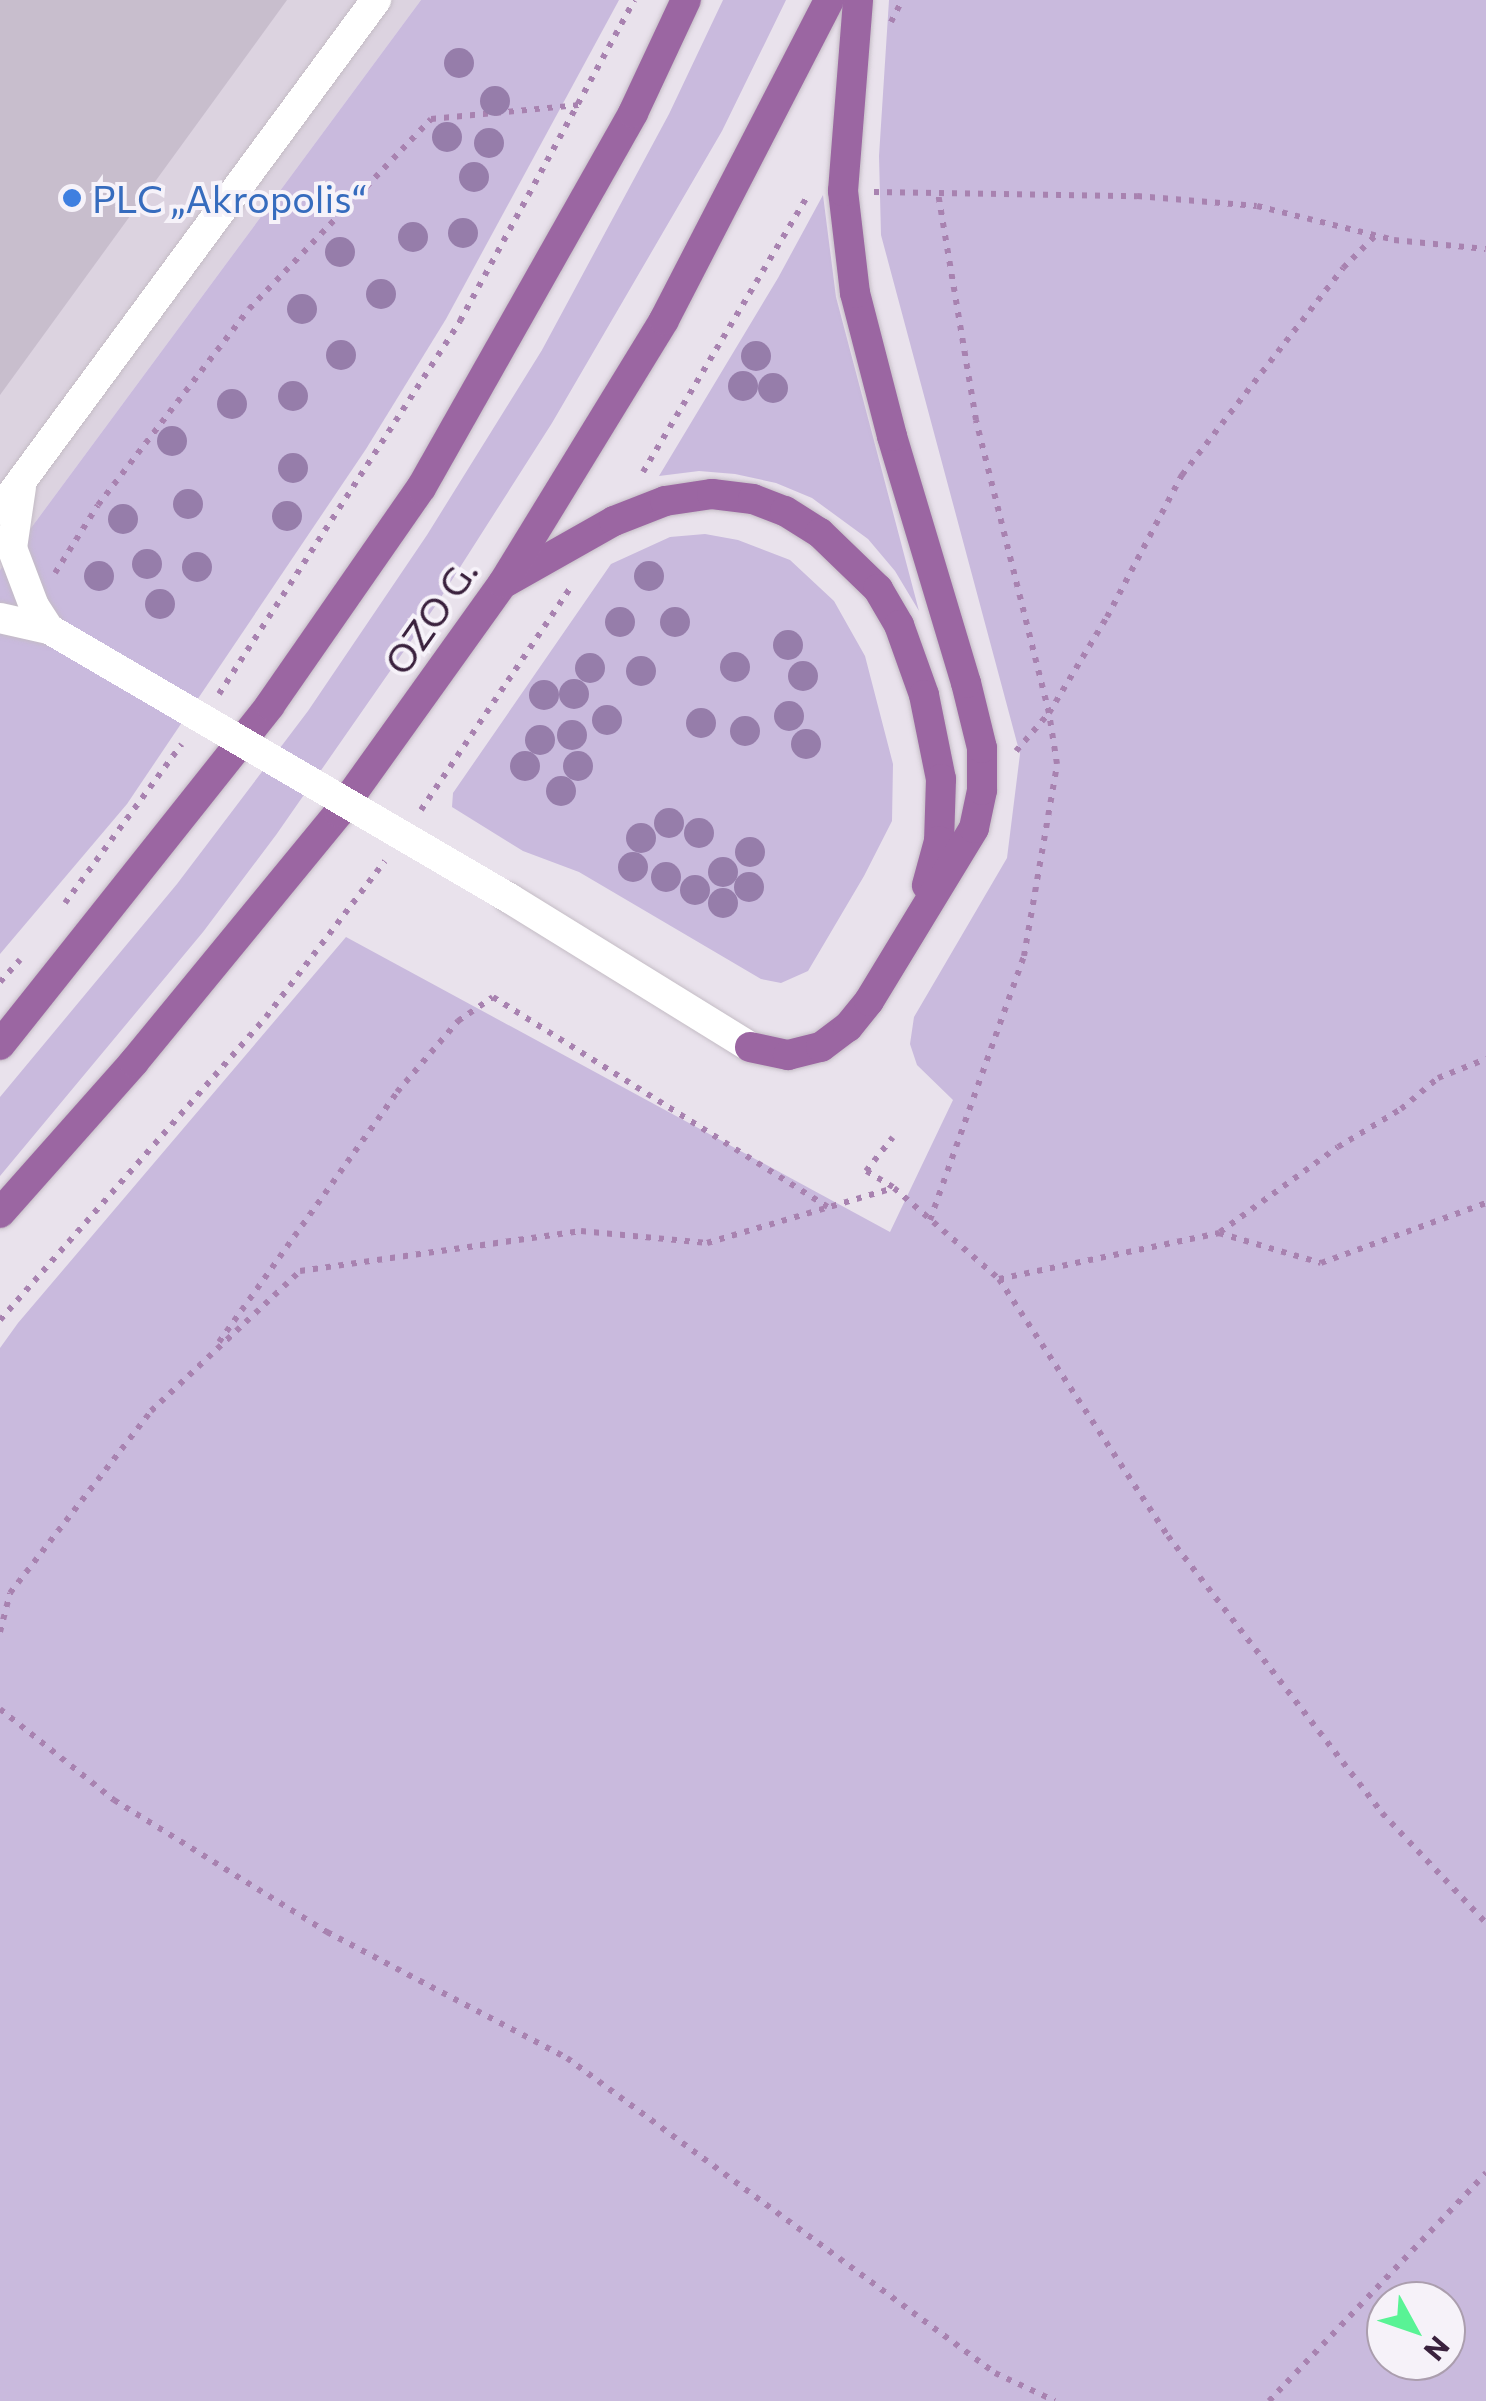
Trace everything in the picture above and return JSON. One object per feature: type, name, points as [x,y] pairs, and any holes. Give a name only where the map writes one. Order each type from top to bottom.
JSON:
[{"type":"main road","points":[[0,1045],[270,706],[421,488],[633,113],[686,0]]},
{"type":"main road","name":"OZO G.","points":[[0,1212],[134,1062],[339,812],[503,583],[664,320],[829,0]]},
{"type":"main road","points":[[750,1047],[788,1055],[821,1046],[848,1027],[869,1001],[974,828],[982,790],[982,748],[966,683],[892,436],[829,185],[858,0]]},
{"type":"main road","points":[[503,583],[614,522],[664,501],[712,494],[753,500],[786,512],[820,534],[878,589],[899,625],[924,694],[941,779],[939,841],[918,918]]},
{"type":"street","points":[[0,510],[376,0]]},
{"type":"street","points":[[23,478],[12,548],[34,606],[49,630]]},
{"type":"street","points":[[0,618],[49,630],[508,898],[750,1047]]},
{"type":"path","points":[[216,699],[460,320],[634,0]]},
{"type":"path","points":[[886,32],[902,0]]},
{"type":"path","points":[[59,567],[98,505],[249,309],[432,119],[580,105]]},
{"type":"path","points":[[614,522],[829,185],[1137,196],[1257,206],[1375,236],[1486,249]]},
{"type":"path","points":[[982,790],[1049,713],[1107,617],[1182,476],[1343,268],[1375,236]]},
{"type":"path","points":[[410,825],[486,719],[582,571]]},
{"type":"path","points":[[54,916],[184,742]]},
{"type":"path","points":[[0,1320],[266,1017],[388,856]]},
{"type":"path","points":[[0,982],[22,958]]},
{"type":"path","points":[[210,1355],[398,1092],[458,1022],[493,997],[829,1207]]},
{"type":"path","points":[[1000,1279],[1218,1233],[1338,1147],[1401,1109],[1438,1078],[1486,1059]]},
{"type":"path","points":[[893,1137],[866,1171],[894,1188],[1000,1279],[1168,1536],[1382,1813],[1486,1924]]},
{"type":"path","points":[[0,1632],[10,1593],[151,1411],[300,1270],[582,1232],[707,1243],[894,1188]]},
{"type":"path","points":[[1218,1233],[1321,1262],[1486,1203]]},
{"type":"path","points":[[0,1710],[114,1800],[327,1932],[567,2058],[995,2373],[1055,2401]]},
{"type":"path","points":[[1269,2401],[1486,2172]]},
{"type":"shaded area","points":[[0,0],[421,0],[0,570]]},
{"type":"shaded area","points":[[421,0],[619,0],[446,319],[366,449],[127,804],[0,954],[0,570]]},
{"type":"shaded area","points":[[723,0],[786,0],[722,131],[552,423],[436,605],[276,835],[203,932],[0,1176],[0,1097],[177,884],[308,711],[427,535],[542,350],[669,114]]},
{"type":"shaded area","points":[[889,0],[1486,0],[1486,2401],[0,2401],[0,1348],[346,937],[890,1232],[953,1100],[917,1065],[910,1044],[914,1017],[1007,858],[1020,754],[881,235],[879,156]]},
{"type":"shaded area","points":[[823,195],[836,297],[919,611],[895,571],[868,539],[812,498],[776,483],[735,474],[699,471],[659,476]]},
{"type":"shaded area","points":[[705,534],[738,540],[790,560],[834,601],[865,656],[893,764],[892,821],[864,876],[808,971],[781,983],[761,979],[579,872],[523,851],[452,807],[453,793],[611,564],[670,537]]},
{"type":"building","name":"PLC „Akropolis“","points":[[0,0],[287,0],[0,395]]},
{"type":"place","name":"PLC „Akropolis“","points":[[72,198]]}]
